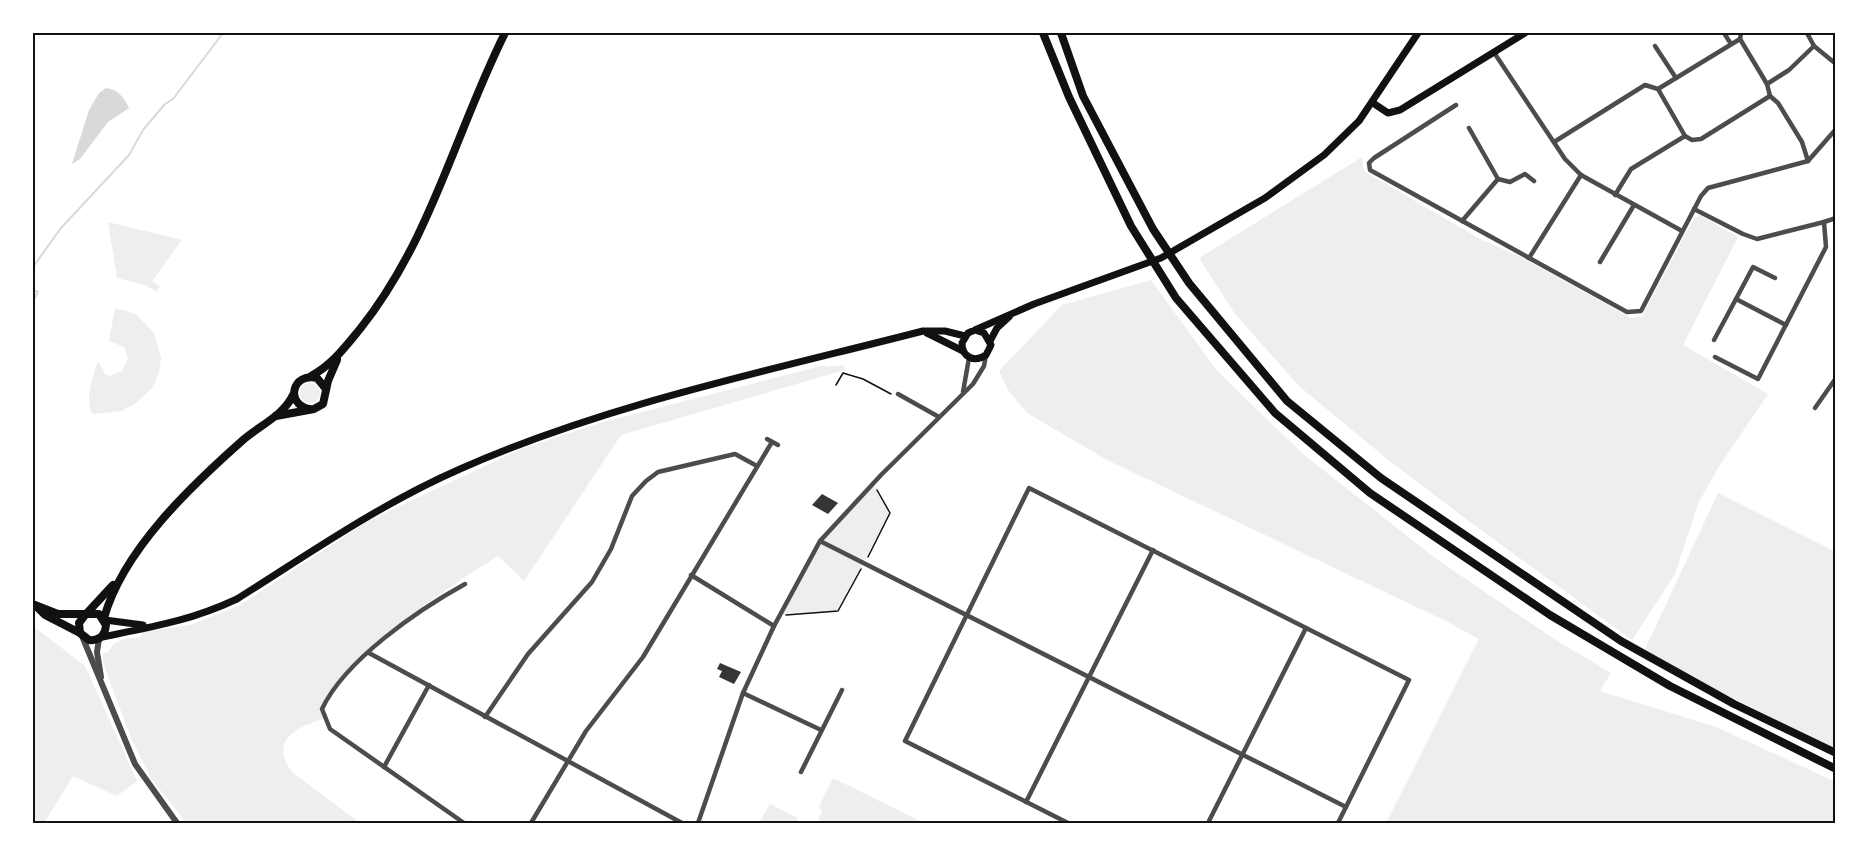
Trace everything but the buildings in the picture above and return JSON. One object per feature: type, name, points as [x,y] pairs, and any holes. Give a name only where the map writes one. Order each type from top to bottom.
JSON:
[{"type":"main road","points":[[274,416],[314,409],[323,404],[326,389],[341,353],[389,290],[419,237],[469,112],[505,33]]},
{"type":"main road","points":[[1043,33],[1069,98],[1137,235],[1176,298],[1275,413],[1370,493],[1550,615],[1670,686],[1836,769]]},
{"type":"main road","points":[[1061,33],[1083,96],[1153,229],[1189,282],[1287,401],[1381,478],[1622,641],[1725,700],[1836,753]]},
{"type":"main road","points":[[963,351],[962,343],[965,336],[975,330],[1015,311],[1161,258],[1252,206],[1324,155],[1373,103],[1418,33]]},
{"type":"main road","points":[[1373,103],[1388,113],[1400,110],[1525,33]]},
{"type":"main road","points":[[923,331],[963,351],[969,358],[978,360],[986,355],[997,328],[1015,311]]},
{"type":"main road","points":[[975,330],[984,333],[990,341]]},
{"type":"main road","points":[[34,605],[45,615],[89,640],[191,619],[237,599],[367,515],[458,470],[520,444],[674,396],[923,331],[945,331],[965,336]]},
{"type":"main road","points":[[81,634],[79,622],[118,579],[174,508],[205,475],[288,404],[299,381],[311,376],[341,353]]},
{"type":"main road","points":[[311,376],[321,380],[326,389]]},
{"type":"main road","points":[[293,395],[302,408],[314,409]]},
{"type":"main road","points":[[101,638],[106,630],[104,619],[118,579]]},
{"type":"main road","points":[[34,605],[58,614],[96,613],[104,619],[131,626],[161,625]]},
{"type":"street","points":[[1724,33],[1731,44]]},
{"type":"street","points":[[1807,33],[1814,46],[1836,64]]},
{"type":"street","points":[[1658,89],[1731,44],[1740,36],[1767,84],[1770,96],[1778,103],[1802,142],[1808,161]]},
{"type":"street","points":[[1655,46],[1676,78]]},
{"type":"street","points":[[1767,84],[1789,70],[1814,46]]},
{"type":"street","points":[[1494,54],[1565,159],[1581,175],[1682,231]]},
{"type":"street","points":[[1554,142],[1645,85],[1658,89],[1685,136],[1692,140],[1701,139],[1770,96]]},
{"type":"street","points":[[1456,105],[1369,163],[1370,170],[1627,312],[1641,311],[1682,231],[1708,188],[1808,161],[1836,129]]},
{"type":"street","points":[[1469,128],[1498,179],[1510,182],[1525,174],[1534,181]]},
{"type":"street","points":[[1616,195],[1631,170],[1685,136]]},
{"type":"street","points":[[1529,258],[1581,175]]},
{"type":"street","points":[[1462,221],[1498,179]]},
{"type":"street","points":[[1600,262],[1634,205]]},
{"type":"street","points":[[1694,209],[1743,234],[1757,238],[1836,218]]},
{"type":"street","points":[[1715,357],[1758,379],[1826,247],[1824,222]]},
{"type":"street","points":[[1714,340],[1753,267],[1775,278]]},
{"type":"street","points":[[1736,299],[1786,325]]},
{"type":"street","points":[[698,823],[743,693],[774,626],[820,541],[980,374],[986,355]]},
{"type":"street","points":[[963,392],[969,358]]},
{"type":"street","points":[[1815,408],[1836,378]]},
{"type":"street","points":[[904,397],[908,389]]},
{"type":"street","points":[[898,394],[939,417]]},
{"type":"street","points":[[531,823],[586,731],[643,657],[757,466],[770,440],[778,445]]},
{"type":"street","points":[[485,717],[528,654],[592,582],[611,549],[632,496],[646,481],[658,472],[735,454],[757,466]]},
{"type":"street","points":[[1068,823],[905,741],[1029,488],[1409,680],[1338,823]]},
{"type":"street","points":[[820,541],[1346,807]]},
{"type":"street","points":[[1026,802],[1153,550]]},
{"type":"street","points":[[692,576],[774,626]]},
{"type":"street","points":[[464,823],[330,729],[322,710],[328,697],[369,652],[417,614],[465,584]]},
{"type":"street","points":[[1208,823],[1305,628]]},
{"type":"street","points":[[81,634],[135,764],[177,823]]},
{"type":"street","points":[[101,638],[97,651],[103,687]]},
{"type":"street","points":[[369,652],[682,823]]},
{"type":"street","points":[[384,766],[429,685]]},
{"type":"street","points":[[801,772],[842,690]]},
{"type":"street","points":[[743,693],[821,730]]},
{"type":"path","points":[[837,385],[843,373],[863,379],[891,394],[898,394]]},
{"type":"path","points":[[780,615],[838,611],[890,513],[873,484]]},
{"type":"shaded area","points":[[106,88],[120,94],[129,108],[108,122],[80,159],[72,164],[89,110],[99,93]]},
{"type":"shaded area","points":[[1362,157],[1364,171],[1480,239],[1521,257],[1631,318],[1642,316],[1694,218],[1701,216],[1738,237],[1683,345],[1768,394],[1718,468],[1698,504],[1675,574],[1632,640],[1387,459],[1299,386],[1235,314],[1199,258]]},
{"type":"shaded area","points":[[108,222],[182,240],[152,281],[160,286],[157,292],[145,285],[117,278]]},
{"type":"shaded area","points":[[1151,280],[1217,371],[1303,454],[1435,558],[1554,639],[1611,673],[1600,691],[1716,727],[1836,782],[1836,823],[1386,823],[1479,639],[1446,621],[1107,460],[1027,413],[1008,390],[999,371],[1062,305]]},
{"type":"shaded area","points":[[115,308],[136,314],[154,333],[161,358],[159,373],[153,387],[135,404],[121,411],[93,414],[90,409],[89,396],[98,361],[105,374],[110,376],[122,371],[128,359],[124,347],[109,341]]},
{"type":"shaded area","points":[[825,365],[825,367],[844,365],[845,370],[621,435],[524,581],[498,556],[426,604],[353,666],[322,709],[326,718],[297,730],[285,743],[283,751],[285,761],[292,772],[360,823],[187,823],[152,780],[131,738],[103,663],[103,653],[108,652],[114,644],[124,639],[141,637],[142,632],[190,625],[240,605],[370,520],[521,449],[603,422]]},
{"type":"shaded area","points":[[306,383],[314,383],[320,389],[320,397],[314,403],[306,403],[300,397],[300,389]]},
{"type":"shaded area","points":[[873,484],[890,513],[838,611],[780,615],[820,541]]},
{"type":"shaded area","points":[[1718,493],[1836,552],[1836,749],[1701,682],[1645,649]]},
{"type":"shaded area","points":[[33,626],[85,666],[137,781],[117,796],[73,776],[44,823],[33,823]]},
{"type":"shaded area","points":[[833,778],[924,823],[825,823],[818,819],[822,812],[819,807]]},
{"type":"shaded area","points":[[770,804],[798,818],[796,823],[759,823]]},
{"type":"waterway","points":[[33,267],[61,228],[129,155],[143,130],[165,104],[173,99],[223,33]]},
{"type":"waterway","points":[[33,290],[38,292],[33,301]]}]
